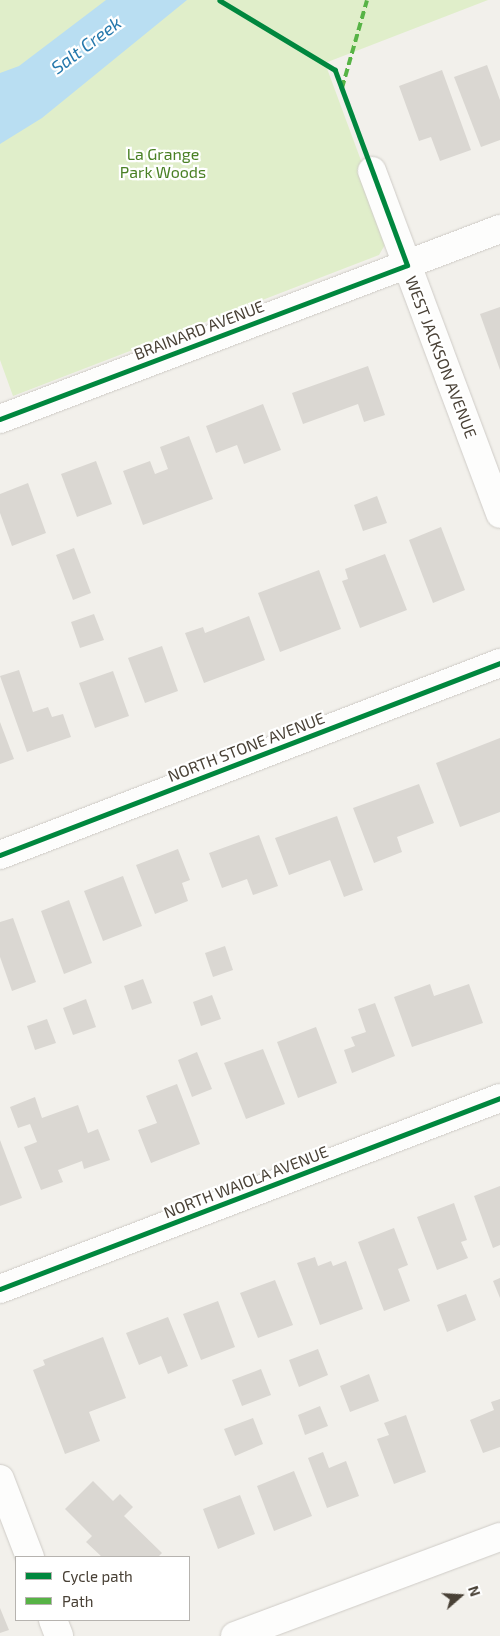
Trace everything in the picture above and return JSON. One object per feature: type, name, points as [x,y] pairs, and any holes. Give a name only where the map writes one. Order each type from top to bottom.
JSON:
[{"type":"street","name":"WEST JACKSON AVENUE","points":[[372,172],[500,514]]},
{"type":"street","name":"BRAINARD AVENUE","points":[[0,419],[500,229]]},
{"type":"street","name":"NORTH STONE AVENUE","points":[[0,855],[500,663]]},
{"type":"street","name":"NORTH WAIOLA AVENUE","points":[[0,1289],[500,1098]]},
{"type":"street","points":[[0,1480],[30,1556]]},
{"type":"street","points":[[235,1636],[500,1537]]},
{"type":"street","points":[[53,1621],[60,1636]]},
{"type":"green space","name":"La Grange Park Woods","points":[[0,0],[488,0],[325,63],[387,231],[386,243],[379,255],[13,396],[0,360]]},
{"type":"water","name":"Salt Creek","points":[[106,0],[187,0],[42,118],[0,144],[0,73],[19,66]]},
{"type":"building","points":[[487,65],[500,100],[500,140],[481,147],[454,77]]},
{"type":"building","points":[[442,70],[471,150],[440,161],[431,137],[419,141],[399,86]]},
{"type":"building","points":[[500,307],[500,370],[480,314]]},
{"type":"building","points":[[368,366],[385,415],[364,422],[358,404],[303,424],[292,393]]},
{"type":"building","points":[[263,404],[281,450],[244,464],[237,445],[216,453],[206,426]]},
{"type":"building","points":[[189,436],[213,499],[143,525],[123,471],[150,461],[155,474],[168,469],[160,447]]},
{"type":"building","points":[[96,461],[112,504],[77,517],[61,474]]},
{"type":"building","points":[[28,483],[46,533],[12,546],[0,513],[0,494]]},
{"type":"building","points":[[377,496],[387,523],[363,531],[354,505]]},
{"type":"building","points":[[441,527],[465,590],[433,603],[409,540]]},
{"type":"building","points":[[74,548],[91,593],[73,600],[56,555]]},
{"type":"building","points":[[385,554],[407,610],[360,628],[342,581],[348,579],[345,569]]},
{"type":"building","points":[[319,570],[341,629],[280,652],[258,593]]},
{"type":"building","points":[[94,614],[104,640],[80,648],[71,622]]},
{"type":"building","points":[[249,616],[265,660],[204,683],[185,633],[203,627],[205,633]]},
{"type":"building","points":[[162,646],[178,691],[145,703],[128,658]]},
{"type":"building","points":[[19,670],[33,712],[48,707],[52,717],[63,714],[71,737],[27,752],[0,676]]},
{"type":"building","points":[[113,671],[129,716],[95,728],[79,683]]},
{"type":"building","points":[[0,722],[14,759],[0,764]]},
{"type":"building","points":[[500,738],[500,812],[460,827],[436,763]]},
{"type":"building","points":[[419,784],[434,823],[397,837],[402,852],[374,863],[353,808]]},
{"type":"building","points":[[337,816],[363,890],[344,897],[330,860],[289,875],[275,838]]},
{"type":"building","points":[[259,835],[278,886],[253,895],[247,879],[222,888],[209,853]]},
{"type":"building","points":[[178,849],[190,880],[182,883],[188,901],[155,914],[136,865]]},
{"type":"building","points":[[123,876],[142,926],[103,941],[84,891]]},
{"type":"building","points":[[69,900],[92,963],[64,974],[41,911]]},
{"type":"building","points":[[13,918],[36,982],[12,991],[0,957],[0,922]]},
{"type":"building","points":[[225,946],[233,970],[213,977],[205,953]]},
{"type":"building","points":[[143,979],[152,1003],[132,1010],[124,986]]},
{"type":"building","points":[[430,984],[434,996],[469,984],[483,1023],[412,1047],[394,997]]},
{"type":"building","points":[[212,995],[221,1019],[201,1026],[193,1002]]},
{"type":"building","points":[[86,999],[96,1027],[73,1035],[63,1008]]},
{"type":"building","points":[[375,1003],[395,1056],[352,1073],[344,1050],[355,1046],[351,1037],[366,1032],[358,1009]]},
{"type":"building","points":[[47,1019],[56,1043],[35,1050],[27,1026]]},
{"type":"building","points":[[316,1027],[337,1083],[298,1098],[277,1042]]},
{"type":"building","points":[[263,1049],[285,1104],[246,1119],[224,1063]]},
{"type":"building","points":[[197,1052],[212,1089],[192,1097],[178,1060]]},
{"type":"building","points":[[177,1084],[200,1144],[151,1163],[138,1130],[157,1123],[146,1096]]},
{"type":"building","points":[[35,1097],[42,1118],[78,1105],[88,1133],[98,1129],[110,1160],[84,1169],[82,1161],[58,1170],[63,1182],[41,1190],[24,1147],[37,1142],[30,1124],[18,1128],[10,1107]]},
{"type":"building","points":[[0,1140],[22,1198],[0,1206]]},
{"type":"building","points":[[500,1186],[500,1245],[493,1248],[474,1196]]},
{"type":"building","points":[[454,1203],[467,1240],[461,1242],[468,1258],[437,1270],[417,1217]]},
{"type":"building","points":[[394,1228],[408,1265],[398,1269],[410,1301],[384,1311],[358,1242]]},
{"type":"building","points":[[315,1257],[318,1266],[331,1261],[333,1266],[346,1261],[363,1309],[320,1325],[297,1263]]},
{"type":"building","points":[[500,1278],[500,1298],[493,1281]]},
{"type":"building","points":[[275,1280],[293,1325],[258,1338],[240,1293]]},
{"type":"building","points":[[466,1294],[476,1320],[447,1332],[437,1305]]},
{"type":"building","points":[[218,1301],[235,1347],[201,1360],[183,1314]]},
{"type":"building","points":[[168,1317],[188,1366],[168,1374],[161,1356],[139,1365],[126,1333]]},
{"type":"building","points":[[103,1337],[126,1398],[89,1412],[100,1441],[65,1454],[33,1370],[45,1365],[43,1360]]},
{"type":"building","points":[[318,1349],[328,1375],[299,1387],[289,1360]]},
{"type":"building","points":[[261,1369],[271,1395],[242,1406],[232,1380]]},
{"type":"building","points":[[369,1374],[379,1401],[350,1412],[340,1386]]},
{"type":"building","points":[[500,1399],[500,1447],[483,1453],[470,1420],[494,1410],[491,1402]]},
{"type":"building","points":[[320,1406],[328,1426],[305,1435],[298,1415]]},
{"type":"building","points":[[406,1415],[426,1472],[394,1484],[377,1439],[389,1435],[384,1423]]},
{"type":"building","points":[[253,1418],[263,1444],[235,1456],[224,1429]]},
{"type":"building","points":[[323,1452],[329,1468],[346,1461],[359,1496],[327,1508],[308,1458]]},
{"type":"building","points":[[294,1471],[312,1516],[274,1531],[257,1486]]},
{"type":"building","points":[[93,1481],[113,1501],[120,1494],[133,1507],[124,1516],[162,1553],[159,1556],[101,1556],[86,1542],[92,1536],[65,1509]]},
{"type":"building","points":[[240,1495],[255,1534],[218,1549],[203,1509]]},
{"type":"building","points":[[0,1608],[9,1630],[0,1633]]},
{"type":"marked path","points":[[342,88],[367,0]]},
{"type":"cycle path","points":[[0,419],[407,265],[335,70],[219,0]]},
{"type":"cycle path","points":[[0,855],[500,663]]},
{"type":"cycle path","points":[[0,1289],[500,1098]]}]
